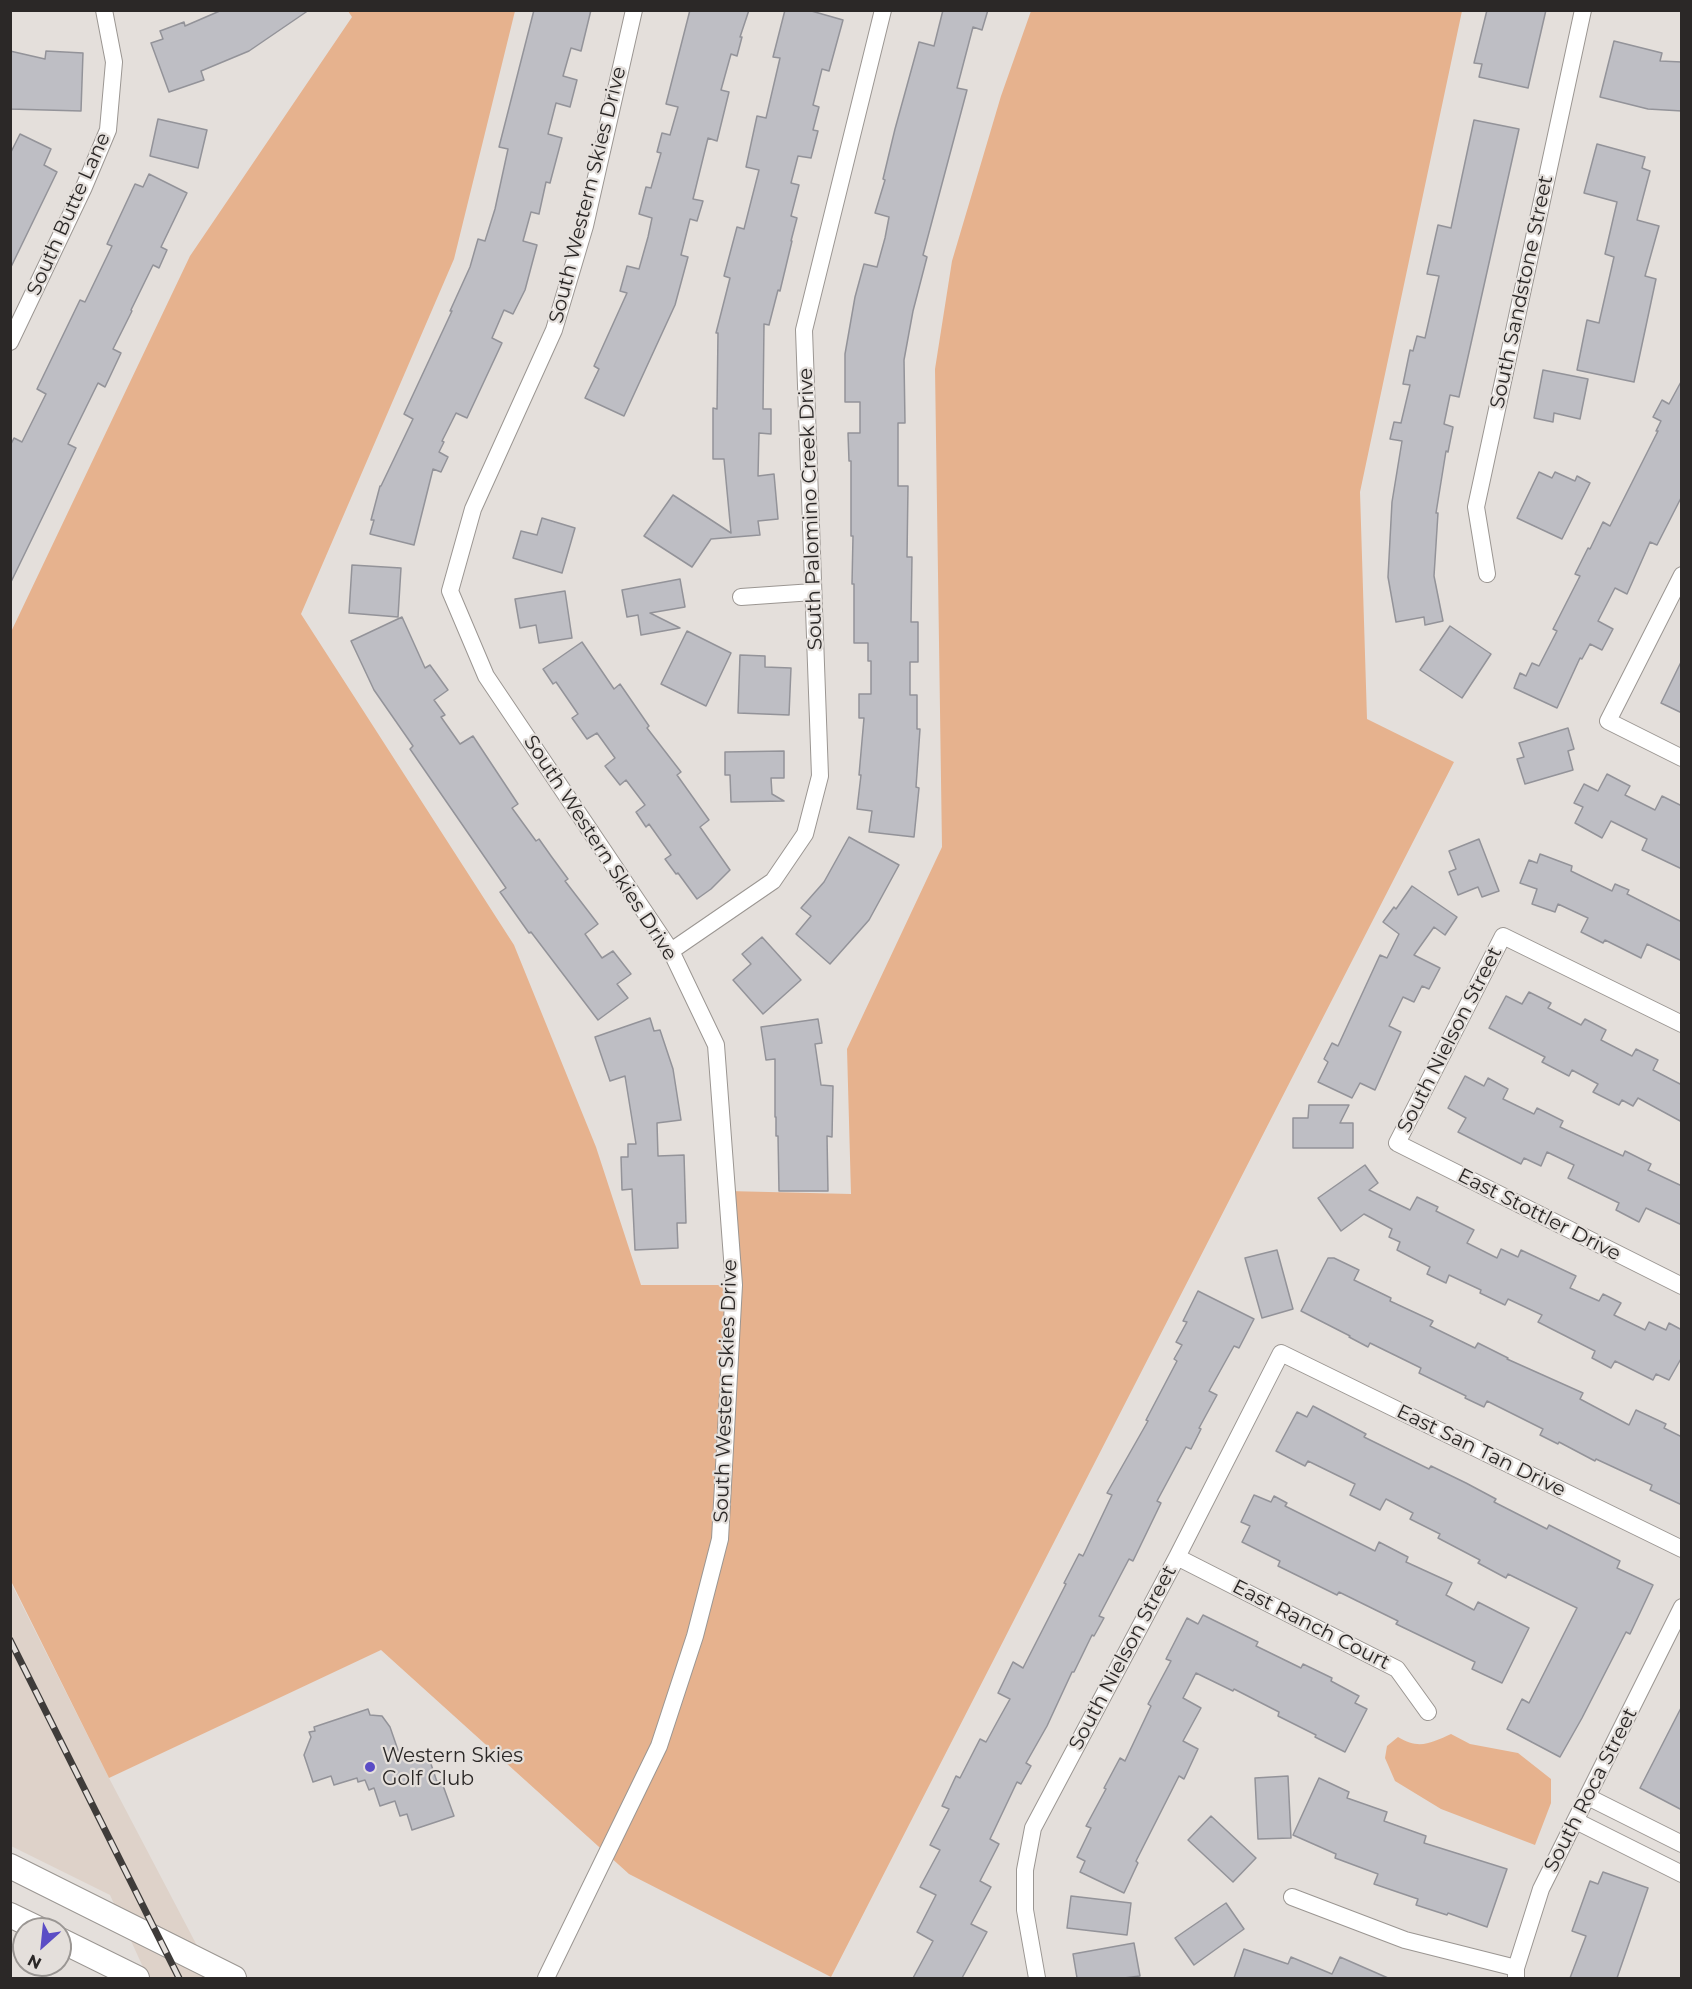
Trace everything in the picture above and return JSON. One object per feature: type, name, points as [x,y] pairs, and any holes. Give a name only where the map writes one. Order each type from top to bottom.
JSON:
[{"type":"main road","points":[[10,1866],[234,1978]]},
{"type":"main road","points":[[72,1946],[137,1978]]},
{"type":"street","name":"South Butte Lane","points":[[10,342],[84,187],[108,130],[114,62],[104,10]]},
{"type":"street","name":"South Western Skies Drive","points":[[546,1978],[659,1746],[695,1636],[720,1539],[734,1285],[716,1044],[671,951],[486,676],[450,591],[473,509],[554,330],[585,226],[634,10]]},
{"type":"street","name":"South Palomino Creek Drive","points":[[671,951],[773,881],[805,834],[820,776],[804,330],[883,10]]},
{"type":"street","name":"South Sandstone Street","points":[[1486,574],[1476,507],[1583,10]]},
{"type":"street","points":[[1682,575],[1608,721],[1682,758]]},
{"type":"street","points":[[741,597],[813,592]]},
{"type":"street","name":"South Nielson Street","points":[[1397,1143],[1503,936],[1682,1024]]},
{"type":"street","name":"East Stottler Drive","points":[[1397,1143],[1682,1286]]},
{"type":"street","name":"South Nielson Street","points":[[1037,1978],[1025,1910],[1025,1870],[1033,1828],[1177,1557],[1281,1353]]},
{"type":"street","name":"East San Tan Drive","points":[[1281,1353],[1682,1549]]},
{"type":"street","name":"East Ranch Court","points":[[1177,1557],[1398,1669],[1428,1712]]},
{"type":"street","name":"South Roca Street","points":[[1516,1973],[1541,1889],[1682,1607]]},
{"type":"street","points":[[1588,1797],[1682,1844]]},
{"type":"street","points":[[1576,1821],[1682,1874]]},
{"type":"street","points":[[1292,1897],[1406,1940],[1516,1973]]},
{"type":"shaded area","name":"Western Skies Golf Club","points":[[348,11],[515,11],[454,259],[301,614],[514,945],[596,1147],[641,1285],[734,1285],[727,1191],[851,1194],[847,1049],[942,847],[935,369],[952,261],[1001,96],[1031,11],[1462,11],[1360,492],[1367,719],[1454,762],[831,1977],[629,1874],[381,1650],[109,1778],[11,1581],[10,634],[190,256],[352,17]]},
{"type":"shaded area","points":[[10,1581],[109,1778],[214,1978],[148,1978],[110,1895],[11,1846]]},
{"type":"shaded area","points":[[1451,1734],[1470,1744],[1518,1753],[1551,1779],[1551,1803],[1535,1845],[1441,1809],[1395,1781],[1385,1758],[1387,1746],[1398,1737],[1412,1743],[1425,1744]]},
{"type":"building","points":[[222,10],[309,10],[249,51],[201,71],[204,80],[169,92],[151,43],[163,39],[160,31],[184,22],[185,26]]},
{"type":"building","points":[[534,10],[591,10],[581,51],[571,48],[563,76],[577,80],[570,107],[556,103],[548,134],[562,138],[550,183],[546,182],[539,214],[531,212],[523,241],[537,245],[525,290],[513,314],[504,310],[492,338],[502,343],[467,418],[456,413],[442,441],[444,442],[439,452],[448,457],[441,472],[433,469],[414,545],[370,534],[374,520],[371,520],[380,486],[413,419],[404,414],[452,311],[450,311],[470,267],[478,239],[485,241],[495,209],[508,149],[499,147]]},
{"type":"building","points":[[690,10],[749,10],[740,37],[742,37],[737,56],[731,54],[721,90],[729,92],[717,141],[708,138],[693,199],[703,201],[697,221],[690,219],[681,255],[688,257],[675,305],[624,416],[585,398],[599,369],[594,366],[627,293],[620,291],[627,266],[639,269],[648,237],[652,218],[639,214],[646,187],[651,188],[661,153],[657,152],[662,133],[670,135],[678,107],[666,104]]},
{"type":"building","points":[[785,10],[808,10],[843,20],[829,71],[822,69],[813,105],[819,107],[813,130],[818,131],[811,158],[798,156],[791,183],[799,185],[791,216],[797,218],[780,291],[778,290],[769,325],[764,324],[763,409],[771,409],[771,434],[759,433],[758,476],[774,474],[778,519],[758,521],[760,535],[711,539],[692,567],[644,536],[673,495],[731,533],[724,459],[713,459],[713,408],[717,409],[718,333],[716,333],[730,278],[724,276],[737,227],[744,229],[759,170],[746,167],[757,116],[766,118],[780,58],[773,57]]},
{"type":"building","points":[[943,10],[988,10],[982,30],[973,27],[957,88],[967,90],[923,255],[927,257],[913,311],[904,360],[905,423],[898,423],[898,486],[908,486],[907,557],[912,557],[911,622],[918,622],[918,662],[910,662],[910,695],[917,695],[917,729],[920,729],[916,787],[919,788],[914,837],[869,832],[872,811],[857,809],[864,718],[859,718],[859,694],[871,694],[871,661],[868,661],[868,643],[854,643],[851,461],[849,461],[848,433],[860,433],[860,402],[845,402],[845,354],[855,297],[864,264],[877,267],[885,238],[889,217],[875,213],[919,42],[934,46]]},
{"type":"building","points":[[1487,10],[1546,10],[1528,88],[1479,77],[1482,64],[1474,63]]},
{"type":"building","points":[[1614,41],[1662,53],[1660,61],[1682,62],[1682,111],[1648,109],[1600,97]]},
{"type":"building","points":[[10,51],[45,59],[46,51],[83,53],[81,111],[10,109]]},
{"type":"building","points":[[158,119],[207,130],[198,168],[150,156]]},
{"type":"building","points":[[1474,120],[1519,129],[1459,397],[1450,395],[1444,424],[1453,427],[1448,452],[1446,451],[1436,513],[1438,513],[1434,576],[1443,621],[1425,625],[1424,617],[1396,622],[1388,577],[1392,502],[1402,441],[1390,439],[1394,422],[1401,423],[1410,385],[1403,384],[1410,350],[1413,351],[1417,336],[1425,338],[1439,276],[1427,274],[1438,225],[1451,228]]},
{"type":"building","points":[[20,134],[51,149],[44,165],[57,172],[10,269],[10,154]]},
{"type":"building","points":[[1597,144],[1645,157],[1642,168],[1650,171],[1637,220],[1659,226],[1645,276],[1656,279],[1634,382],[1577,370],[1587,320],[1599,323],[1614,257],[1605,254],[1617,202],[1584,193]]},
{"type":"building","points":[[149,174],[187,193],[161,247],[167,250],[159,268],[153,265],[113,349],[121,353],[105,387],[98,383],[68,444],[76,448],[10,584],[10,446],[14,438],[22,442],[46,394],[37,389],[80,300],[85,302],[112,246],[107,244],[135,184],[143,187]]},
{"type":"building","points":[[1543,370],[1588,379],[1580,419],[1554,413],[1553,422],[1534,418]]},
{"type":"building","points":[[1682,380],[1682,496],[1657,545],[1650,542],[1627,594],[1615,588],[1598,621],[1613,629],[1602,650],[1590,644],[1582,659],[1580,658],[1557,708],[1514,688],[1520,673],[1526,676],[1532,663],[1539,666],[1557,631],[1553,629],[1580,576],[1575,574],[1588,548],[1590,549],[1603,522],[1610,526],[1658,431],[1656,431],[1661,421],[1653,417],[1662,400],[1669,404]]},
{"type":"building","points":[[1539,472],[1552,478],[1555,472],[1575,481],[1577,476],[1590,483],[1562,539],[1517,518]]},
{"type":"building","points":[[542,518],[575,528],[562,573],[513,558],[521,531],[537,535]]},
{"type":"building","points":[[352,565],[401,568],[398,617],[349,613]]},
{"type":"building","points":[[680,579],[685,607],[650,613],[680,628],[641,635],[638,615],[627,617],[622,590]]},
{"type":"building","points":[[565,591],[572,638],[539,643],[536,625],[520,628],[515,599]]},
{"type":"building","points":[[402,617],[425,668],[430,665],[448,690],[434,700],[445,715],[441,717],[460,744],[473,736],[518,804],[512,808],[536,841],[539,839],[568,879],[565,881],[598,924],[585,934],[602,958],[613,951],[631,974],[617,984],[628,998],[598,1020],[531,932],[529,933],[500,892],[506,888],[410,749],[413,746],[374,690],[351,641]]},
{"type":"building","points":[[1450,626],[1491,654],[1462,698],[1420,670]]},
{"type":"building","points":[[687,631],[731,653],[706,706],[661,684]]},
{"type":"building","points":[[582,642],[614,689],[620,684],[649,726],[647,728],[681,772],[677,775],[709,820],[700,827],[730,870],[697,899],[665,859],[671,855],[649,824],[646,827],[636,812],[645,805],[626,780],[620,785],[605,766],[615,758],[597,733],[587,739],[572,718],[578,714],[556,682],[553,684],[543,669]]},
{"type":"building","points":[[740,655],[765,656],[765,667],[791,668],[789,715],[738,713]]},
{"type":"building","points":[[1682,660],[1682,713],[1661,703]]},
{"type":"building","points":[[1568,728],[1574,749],[1568,751],[1573,770],[1525,784],[1517,759],[1524,757],[1519,743]]},
{"type":"building","points":[[784,751],[784,778],[771,778],[772,794],[784,801],[731,802],[730,775],[725,775],[725,752]]},
{"type":"building","points":[[1607,774],[1630,786],[1625,795],[1655,810],[1662,796],[1682,806],[1682,869],[1642,850],[1647,839],[1611,821],[1602,838],[1575,823],[1583,807],[1574,803],[1584,784],[1598,791]]},
{"type":"building","points":[[849,837],[899,865],[869,920],[830,964],[796,934],[811,916],[801,908],[824,882]]},
{"type":"building","points":[[1479,839],[1499,891],[1482,897],[1478,887],[1458,895],[1449,872],[1456,869],[1449,851]]},
{"type":"building","points":[[1540,854],[1572,866],[1571,871],[1612,891],[1615,884],[1629,890],[1627,894],[1682,922],[1682,961],[1647,944],[1641,958],[1605,940],[1603,943],[1581,932],[1588,918],[1558,904],[1555,912],[1532,904],[1537,889],[1520,883],[1529,860],[1537,863]]},
{"type":"building","points":[[1412,886],[1457,917],[1445,935],[1434,927],[1414,955],[1440,968],[1429,989],[1422,986],[1414,1002],[1403,997],[1389,1026],[1401,1032],[1375,1090],[1360,1083],[1352,1098],[1318,1082],[1328,1062],[1324,1059],[1332,1043],[1338,1046],[1380,955],[1387,958],[1399,934],[1383,922],[1394,907],[1396,909]]},
{"type":"building","points":[[762,937],[801,980],[763,1014],[733,980],[751,964],[742,954]]},
{"type":"building","points":[[1529,992],[1551,1003],[1548,1008],[1581,1025],[1585,1019],[1606,1030],[1601,1040],[1632,1056],[1636,1049],[1658,1060],[1653,1070],[1682,1085],[1682,1122],[1638,1098],[1633,1106],[1622,1100],[1619,1105],[1593,1092],[1598,1084],[1572,1070],[1569,1076],[1542,1062],[1545,1057],[1489,1028],[1506,996],[1522,1004]]},
{"type":"building","points":[[650,1018],[654,1031],[660,1030],[673,1069],[681,1120],[657,1123],[658,1156],[684,1155],[686,1223],[677,1223],[678,1248],[635,1250],[632,1189],[622,1190],[621,1157],[628,1157],[628,1144],[636,1144],[625,1076],[610,1081],[595,1037]]},
{"type":"building","points":[[818,1019],[822,1043],[815,1044],[821,1085],[833,1086],[832,1137],[827,1136],[828,1191],[779,1191],[775,1059],[766,1060],[761,1027]]},
{"type":"building","points":[[1465,1076],[1484,1086],[1488,1078],[1508,1089],[1503,1099],[1534,1114],[1537,1108],[1563,1121],[1560,1127],[1623,1156],[1625,1151],[1651,1164],[1648,1170],[1682,1186],[1682,1225],[1646,1208],[1639,1222],[1616,1210],[1619,1203],[1568,1178],[1574,1165],[1547,1152],[1541,1166],[1524,1158],[1521,1164],[1458,1132],[1466,1118],[1448,1108]]},
{"type":"building","points":[[1309,1105],[1349,1105],[1340,1123],[1353,1123],[1353,1148],[1293,1148],[1293,1118],[1308,1118]]},
{"type":"building","points":[[1365,1165],[1378,1183],[1369,1190],[1410,1210],[1417,1197],[1438,1207],[1436,1211],[1474,1230],[1467,1243],[1497,1258],[1501,1249],[1518,1257],[1521,1250],[1576,1276],[1570,1288],[1599,1301],[1603,1294],[1621,1303],[1614,1315],[1645,1330],[1649,1322],[1666,1330],[1669,1323],[1682,1330],[1682,1357],[1669,1380],[1656,1374],[1653,1380],[1615,1361],[1611,1368],[1592,1358],[1595,1351],[1538,1322],[1542,1315],[1508,1299],[1505,1305],[1480,1293],[1481,1290],[1449,1275],[1446,1283],[1427,1274],[1430,1267],[1397,1250],[1400,1242],[1389,1237],[1392,1229],[1364,1214],[1341,1231],[1318,1198]]},
{"type":"building","points":[[1277,1250],[1293,1309],[1262,1318],[1245,1258]]},
{"type":"building","points":[[1328,1258],[1334,1258],[1359,1270],[1354,1280],[1391,1298],[1390,1301],[1433,1321],[1430,1326],[1475,1348],[1478,1343],[1507,1359],[1583,1393],[1580,1399],[1629,1425],[1636,1410],[1666,1424],[1664,1428],[1682,1437],[1682,1505],[1650,1490],[1652,1485],[1540,1435],[1543,1429],[1487,1401],[1484,1407],[1465,1398],[1466,1396],[1419,1373],[1421,1368],[1370,1343],[1368,1347],[1301,1311]]},
{"type":"building","points":[[1198,1291],[1254,1319],[1239,1348],[1234,1346],[1209,1391],[1217,1395],[1199,1428],[1201,1429],[1191,1449],[1186,1447],[1157,1501],[1161,1503],[1133,1561],[1129,1559],[1099,1616],[1104,1618],[1072,1672],[1047,1726],[1026,1763],[1031,1766],[1021,1784],[1017,1782],[990,1839],[999,1844],[980,1881],[991,1887],[971,1924],[987,1932],[962,1978],[913,1978],[933,1941],[917,1932],[936,1895],[920,1887],[940,1850],[930,1845],[949,1809],[942,1806],[956,1776],[960,1778],[980,1739],[986,1742],[1010,1699],[998,1693],[1013,1662],[1023,1668],[1079,1554],[1083,1556],[1112,1495],[1107,1493],[1148,1421],[1146,1420],[1177,1361],[1174,1359],[1182,1345],[1176,1342],[1187,1322],[1183,1321]]},
{"type":"building","points":[[1313,1406],[1366,1434],[1364,1437],[1429,1469],[1431,1466],[1496,1499],[1494,1502],[1547,1529],[1549,1525],[1620,1561],[1617,1568],[1653,1585],[1630,1634],[1626,1632],[1560,1757],[1507,1729],[1522,1699],[1529,1703],[1577,1608],[1508,1574],[1506,1578],[1478,1563],[1480,1560],[1438,1538],[1440,1534],[1410,1519],[1413,1513],[1386,1499],[1380,1510],[1350,1495],[1355,1484],[1308,1461],[1305,1466],[1276,1451],[1297,1412],[1307,1417]]},
{"type":"building","points":[[1254,1495],[1271,1502],[1274,1496],[1287,1503],[1285,1506],[1375,1551],[1379,1542],[1408,1557],[1406,1562],[1452,1583],[1446,1595],[1474,1610],[1478,1602],[1529,1628],[1502,1683],[1472,1669],[1475,1662],[1396,1624],[1398,1621],[1339,1592],[1337,1595],[1278,1566],[1280,1561],[1242,1542],[1250,1526],[1241,1522]]},
{"type":"building","points":[[1203,1615],[1258,1642],[1256,1646],[1301,1668],[1303,1664],[1332,1678],[1331,1681],[1359,1696],[1355,1703],[1367,1709],[1345,1752],[1278,1716],[1279,1712],[1196,1673],[1183,1698],[1201,1708],[1183,1741],[1198,1749],[1184,1779],[1179,1776],[1136,1861],[1138,1863],[1124,1893],[1080,1872],[1085,1861],[1077,1857],[1091,1828],[1086,1826],[1120,1758],[1125,1761],[1151,1706],[1148,1704],[1171,1661],[1166,1659],[1187,1618],[1198,1624]]},
{"type":"building","points":[[1682,1706],[1682,1810],[1640,1788]]},
{"type":"building","name":"Western Skies Golf Club","points":[[368,1709],[370,1715],[382,1716],[390,1727],[399,1753],[402,1752],[405,1758],[418,1753],[419,1757],[428,1755],[437,1782],[441,1780],[454,1816],[412,1830],[407,1814],[400,1816],[395,1801],[380,1806],[374,1788],[369,1790],[365,1780],[358,1782],[357,1778],[334,1785],[331,1776],[313,1782],[304,1755],[311,1737],[309,1732],[315,1731],[314,1727]]},
{"type":"building","points":[[1288,1776],[1291,1838],[1258,1839],[1255,1778]]},
{"type":"building","points":[[1319,1778],[1349,1792],[1347,1798],[1387,1812],[1384,1821],[1426,1836],[1424,1843],[1507,1869],[1487,1927],[1448,1913],[1447,1915],[1416,1905],[1418,1899],[1374,1884],[1378,1874],[1335,1858],[1336,1854],[1293,1835]]},
{"type":"building","points":[[1211,1816],[1256,1858],[1233,1882],[1188,1840]]},
{"type":"building","points":[[1603,1872],[1648,1888],[1617,1978],[1570,1978],[1586,1936],[1572,1931],[1590,1881],[1598,1884]]},
{"type":"building","points":[[1071,1896],[1131,1903],[1127,1935],[1067,1928]]},
{"type":"building","points":[[1226,1903],[1244,1929],[1194,1965],[1175,1938]]},
{"type":"building","points":[[1134,1943],[1140,1976],[1077,1978],[1073,1954]]},
{"type":"building","points":[[1244,1949],[1288,1964],[1291,1957],[1332,1974],[1340,1957],[1388,1978],[1234,1978]]},
{"type":"railway","points":[[10,1640],[179,1978]]},
{"type":"place","name":"Western Skies Golf Club","points":[[370,1767]]}]
